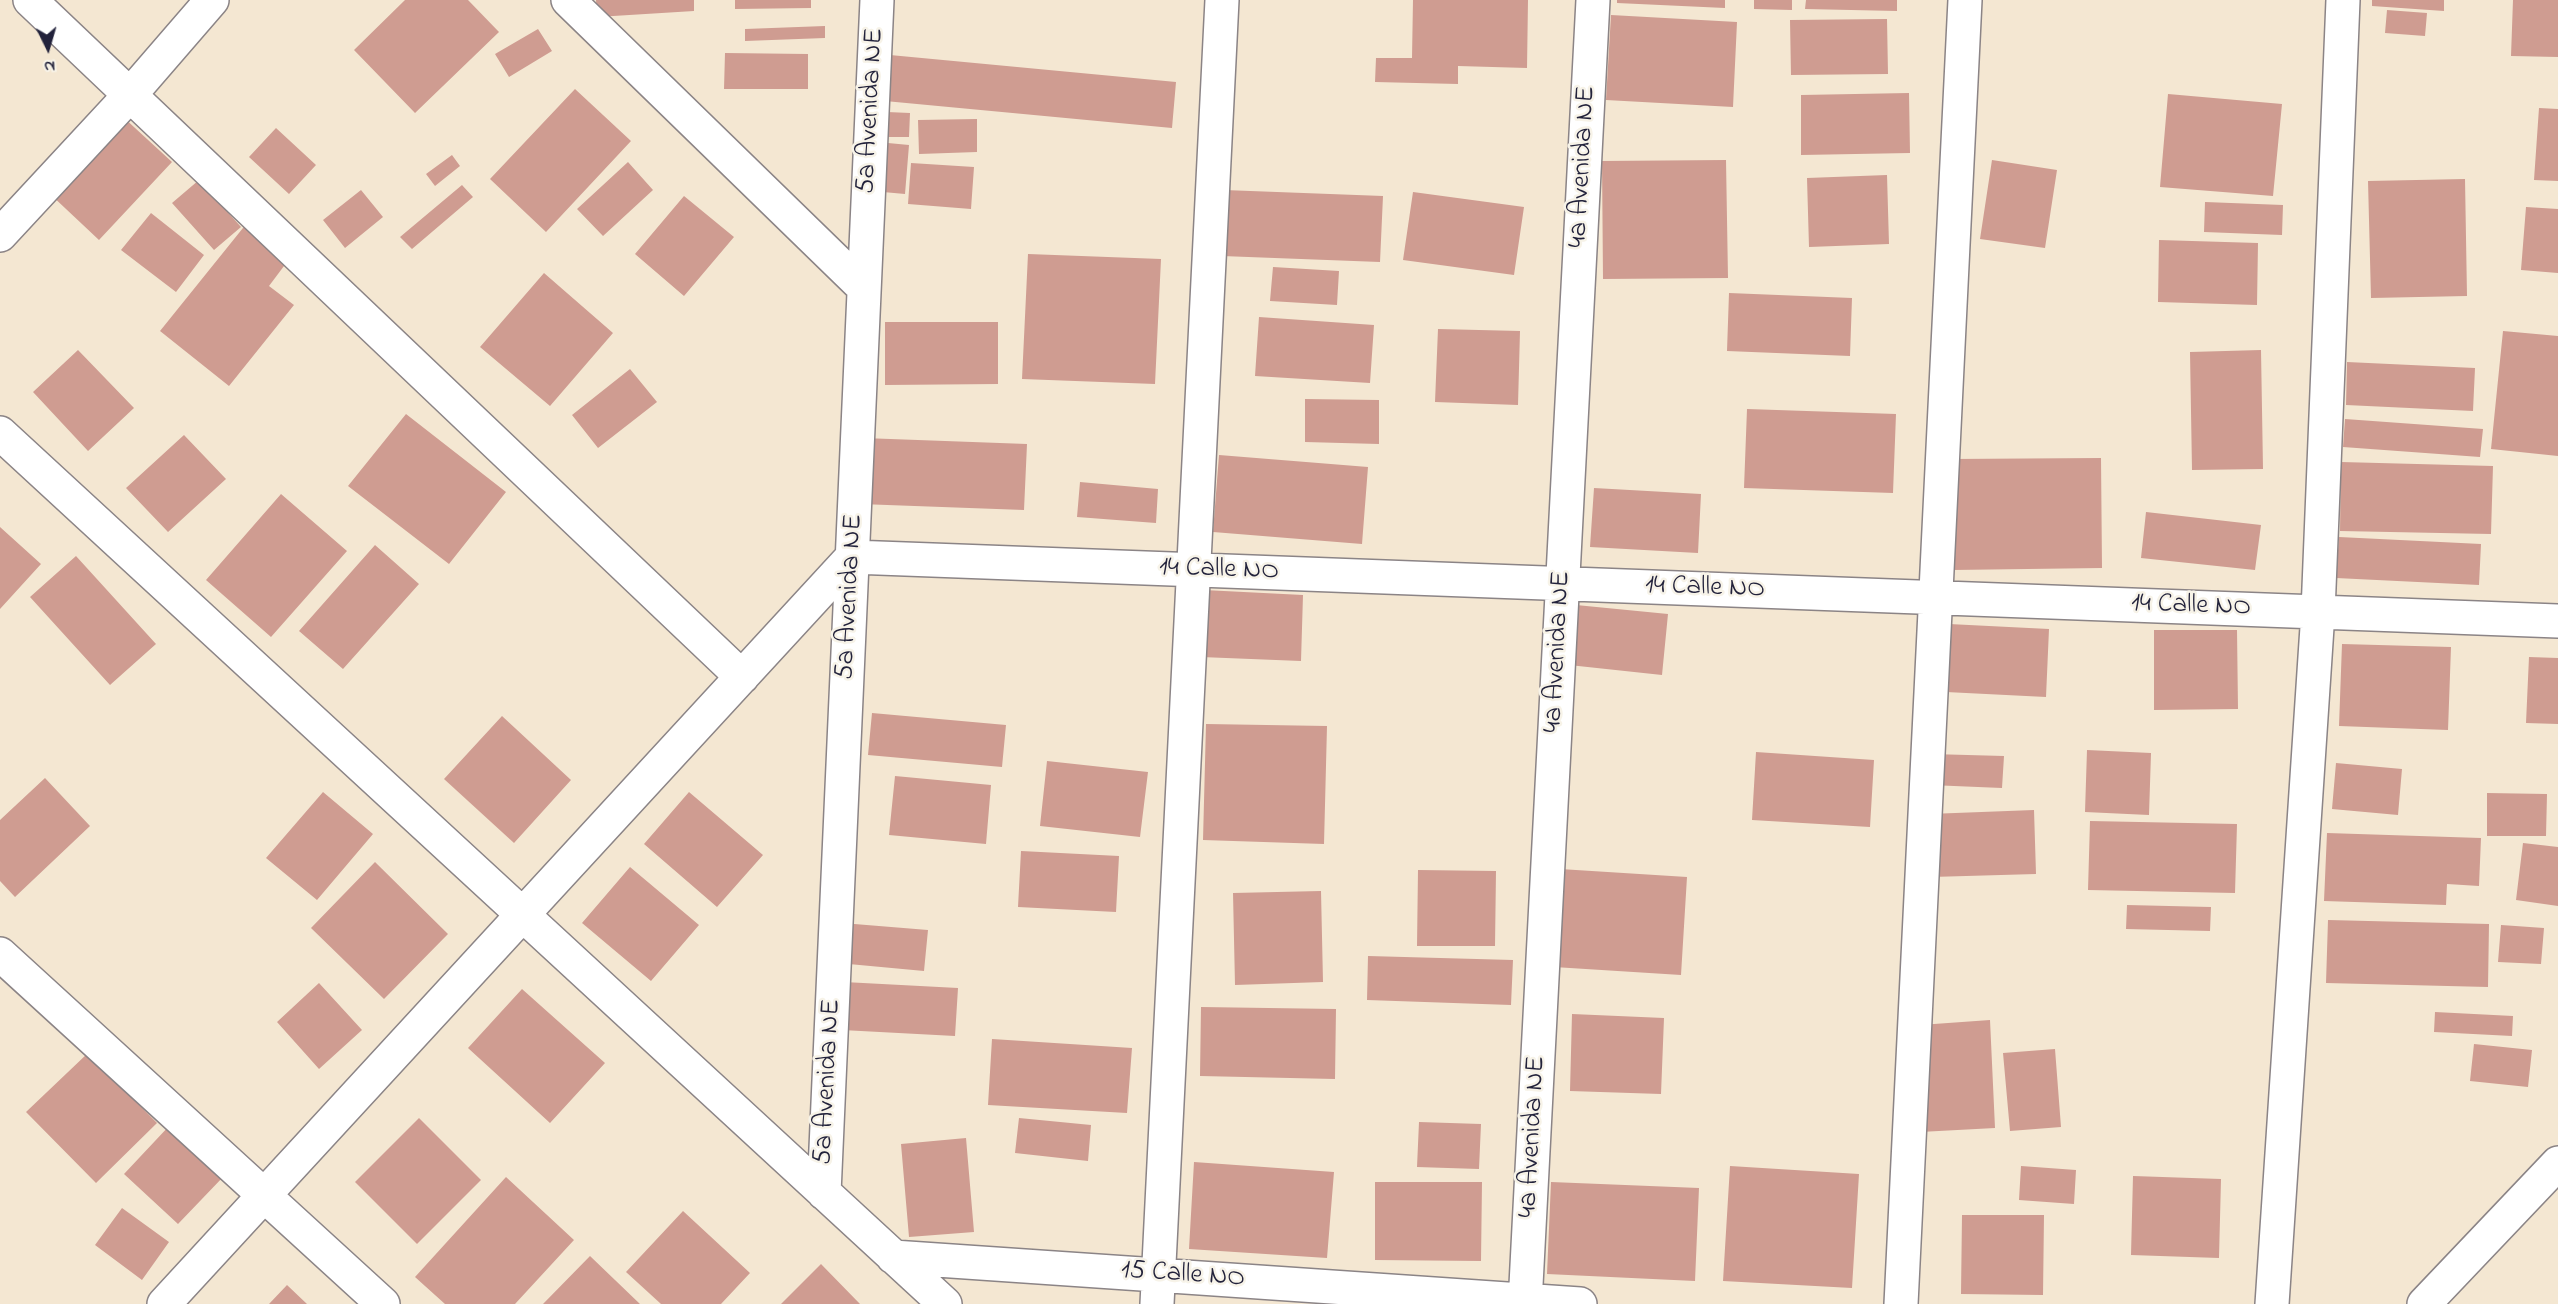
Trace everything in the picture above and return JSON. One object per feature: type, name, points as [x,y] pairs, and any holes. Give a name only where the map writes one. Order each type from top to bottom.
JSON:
[{"type":"street","points":[[30,0],[742,676]]},
{"type":"street","points":[[0,235],[129,96],[212,0]]},
{"type":"street","points":[[568,0],[864,288]]},
{"type":"street","name":"5a Avenida NE","points":[[824,1193],[877,0]]},
{"type":"street","points":[[1158,1289],[1222,0]]},
{"type":"street","name":"4a Avenida NE","points":[[1526,1302],[1593,0]]},
{"type":"street","points":[[1901,1304],[1965,0]]},
{"type":"street","points":[[2272,1304],[2318,612],[2343,0]]},
{"type":"street","points":[[0,433],[945,1304]]},
{"type":"street","points":[[164,1304],[852,557]]},
{"type":"street","name":"14 Calle NO","points":[[852,557],[2558,621]]},
{"type":"street","points":[[0,954],[383,1304]]},
{"type":"street","points":[[2424,1304],[2558,1163]]},
{"type":"street","name":"15 Calle NO","points":[[893,1257],[1158,1289],[1580,1304]]},
{"type":"building","points":[[405,0],[468,0],[499,32],[415,113],[354,50]]},
{"type":"building","points":[[596,0],[694,0],[694,11],[597,17]]},
{"type":"building","points":[[735,0],[811,0],[811,8],[735,9]]},
{"type":"building","points":[[1413,0],[1528,0],[1527,68],[1458,66],[1458,84],[1375,82],[1376,58],[1412,58]]},
{"type":"building","points":[[1617,0],[1725,0],[1725,8],[1617,3]]},
{"type":"building","points":[[1754,0],[1792,0],[1792,10],[1754,9]]},
{"type":"building","points":[[1806,0],[1897,0],[1897,11],[1805,9]]},
{"type":"building","points":[[2372,0],[2444,0],[2444,11],[2372,6]]},
{"type":"building","points":[[2513,0],[2558,0],[2558,57],[2511,56]]},
{"type":"building","points":[[2387,10],[2427,13],[2425,36],[2385,33]]},
{"type":"building","points":[[1611,15],[1737,22],[1733,107],[1606,100]]},
{"type":"building","points":[[1887,19],[1888,74],[1791,75],[1790,20]]},
{"type":"building","points":[[825,26],[825,38],[745,41],[745,29]]},
{"type":"building","points":[[538,29],[552,51],[509,77],[495,54]]},
{"type":"building","points":[[725,53],[808,54],[808,89],[724,89]]},
{"type":"building","points":[[890,55],[1176,82],[1172,128],[885,101]]},
{"type":"building","points":[[575,89],[631,141],[546,232],[490,179]]},
{"type":"building","points":[[1909,93],[1910,153],[1801,155],[1801,95]]},
{"type":"building","points":[[2168,94],[2282,104],[2273,196],[2160,187]]},
{"type":"building","points":[[2539,108],[2558,109],[2558,181],[2534,180]]},
{"type":"building","points":[[887,112],[910,113],[909,137],[886,137]]},
{"type":"building","points":[[122,116],[172,162],[99,240],[49,193]]},
{"type":"building","points":[[977,119],[977,152],[919,154],[918,120]]},
{"type":"building","points":[[276,128],[316,165],[289,194],[249,157]]},
{"type":"building","points":[[888,143],[909,145],[905,194],[883,192]]},
{"type":"building","points":[[452,155],[460,166],[435,186],[426,174]]},
{"type":"building","points":[[1726,160],[1728,278],[1603,279],[1602,161]]},
{"type":"building","points":[[1992,160],[2057,170],[2045,248],[1980,239]]},
{"type":"building","points":[[628,162],[653,190],[603,236],[577,209]]},
{"type":"building","points":[[911,163],[974,167],[971,209],[908,204]]},
{"type":"building","points":[[1887,175],[1889,244],[1809,247],[1807,178]]},
{"type":"building","points":[[2465,179],[2467,296],[2371,298],[2368,181]]},
{"type":"building","points":[[199,180],[241,227],[214,250],[172,203]]},
{"type":"building","points":[[462,185],[473,197],[412,249],[400,237]]},
{"type":"building","points":[[361,190],[383,217],[345,248],[323,220]]},
{"type":"building","points":[[1224,190],[1383,196],[1380,262],[1222,256]]},
{"type":"building","points":[[1413,192],[1524,207],[1514,275],[1403,260]]},
{"type":"building","points":[[684,196],[734,237],[684,296],[635,254]]},
{"type":"building","points":[[2205,202],[2283,205],[2282,235],[2204,232]]},
{"type":"building","points":[[2526,207],[2558,209],[2558,273],[2521,270]]},
{"type":"building","points":[[151,213],[204,255],[176,292],[121,250]]},
{"type":"building","points":[[247,223],[290,258],[269,286],[294,305],[229,386],[160,331]]},
{"type":"building","points":[[2159,240],[2258,243],[2257,305],[2158,302]]},
{"type":"building","points":[[1028,254],[1161,259],[1155,384],[1022,379]]},
{"type":"building","points":[[1273,267],[1339,271],[1337,305],[1270,301]]},
{"type":"building","points":[[544,273],[613,333],[550,406],[480,347]]},
{"type":"building","points":[[1729,293],[1852,298],[1850,356],[1727,351]]},
{"type":"building","points":[[1259,317],[1374,325],[1370,383],[1255,376]]},
{"type":"building","points":[[885,322],[998,322],[998,384],[885,385]]},
{"type":"building","points":[[1438,329],[1520,331],[1518,405],[1435,402]]},
{"type":"building","points":[[2503,331],[2558,336],[2558,456],[2491,449]]},
{"type":"building","points":[[78,350],[134,408],[88,451],[33,392]]},
{"type":"building","points":[[2261,350],[2263,469],[2192,470],[2190,352]]},
{"type":"building","points":[[2347,362],[2475,368],[2473,411],[2346,405]]},
{"type":"building","points":[[630,369],[657,402],[598,448],[572,415]]},
{"type":"building","points":[[1305,399],[1379,400],[1379,444],[1305,442]]},
{"type":"building","points":[[1747,409],[1896,414],[1893,493],[1744,488]]},
{"type":"building","points":[[406,414],[506,492],[449,564],[348,486]]},
{"type":"building","points":[[2345,419],[2483,429],[2480,457],[2343,447]]},
{"type":"building","points":[[184,435],[226,479],[168,532],[126,488]]},
{"type":"building","points":[[863,438],[1027,444],[1024,510],[860,504]]},
{"type":"building","points":[[1219,455],[1368,467],[1362,544],[1213,532]]},
{"type":"building","points":[[2101,458],[2102,568],[1953,570],[1952,459]]},
{"type":"building","points":[[2341,462],[2493,466],[2491,534],[2340,531]]},
{"type":"building","points":[[1080,482],[1158,489],[1156,523],[1077,517]]},
{"type":"building","points":[[1594,488],[1701,494],[1698,553],[1590,547]]},
{"type":"building","points":[[281,494],[347,551],[271,637],[206,580]]},
{"type":"building","points":[[2146,512],[2261,525],[2255,570],[2141,558]]},
{"type":"building","points":[[0,527],[41,564],[0,609]]},
{"type":"building","points":[[2339,537],[2481,544],[2479,585],[2336,578]]},
{"type":"building","points":[[375,545],[419,584],[343,669],[299,631]]},
{"type":"building","points":[[76,556],[156,644],[110,685],[30,597]]},
{"type":"building","points":[[1204,590],[1303,595],[1301,661],[1201,657]]},
{"type":"building","points":[[1576,605],[1668,614],[1662,675],[1569,665]]},
{"type":"building","points":[[1949,624],[2049,629],[2046,697],[1946,692]]},
{"type":"building","points":[[2154,630],[2237,630],[2238,709],[2154,710]]},
{"type":"building","points":[[2342,644],[2451,647],[2448,730],[2339,726]]},
{"type":"building","points":[[2529,657],[2558,658],[2558,724],[2526,723]]},
{"type":"building","points":[[872,713],[1006,725],[1002,767],[868,755]]},
{"type":"building","points":[[502,716],[571,780],[514,843],[444,779]]},
{"type":"building","points":[[1206,724],[1327,726],[1324,844],[1203,840]]},
{"type":"building","points":[[2087,750],[2151,753],[2149,815],[2085,812]]},
{"type":"building","points":[[1756,752],[1874,760],[1870,827],[1752,820]]},
{"type":"building","points":[[1931,754],[2004,756],[2002,788],[1930,785]]},
{"type":"building","points":[[1047,761],[1148,772],[1140,837],[1040,826]]},
{"type":"building","points":[[2336,763],[2402,769],[2398,815],[2332,809]]},
{"type":"building","points":[[895,776],[991,785],[986,844],[889,835]]},
{"type":"building","points":[[45,778],[90,826],[15,897],[0,881],[0,820]]},
{"type":"building","points":[[323,792],[373,834],[317,900],[266,858]]},
{"type":"building","points":[[689,792],[763,855],[717,907],[644,844]]},
{"type":"building","points":[[2487,793],[2547,794],[2546,836],[2487,836]]},
{"type":"building","points":[[2034,810],[2036,874],[1931,877],[1929,814]]},
{"type":"building","points":[[2090,821],[2237,824],[2235,893],[2088,890]]},
{"type":"building","points":[[2327,833],[2481,838],[2479,886],[2447,884],[2446,905],[2324,901]]},
{"type":"building","points":[[2523,843],[2558,847],[2558,906],[2516,900]]},
{"type":"building","points":[[1021,851],[1119,856],[1116,912],[1018,907]]},
{"type":"building","points":[[375,862],[448,934],[384,999],[311,928]]},
{"type":"building","points":[[630,867],[699,925],[651,981],[582,923]]},
{"type":"building","points":[[1560,869],[1687,877],[1681,975],[1554,967]]},
{"type":"building","points":[[1418,870],[1496,871],[1495,946],[1417,946]]},
{"type":"building","points":[[1321,891],[1323,982],[1235,985],[1233,893]]},
{"type":"building","points":[[2127,905],[2211,907],[2210,931],[2126,929]]},
{"type":"building","points":[[2328,920],[2489,924],[2488,987],[2326,983]]},
{"type":"building","points":[[842,923],[928,930],[924,971],[838,963]]},
{"type":"building","points":[[2501,925],[2544,928],[2541,964],[2498,962]]},
{"type":"building","points":[[1368,956],[1513,960],[1511,1005],[1367,1000]]},
{"type":"building","points":[[844,982],[958,988],[955,1036],[842,1030]]},
{"type":"building","points":[[319,983],[362,1030],[319,1069],[277,1022]]},
{"type":"building","points":[[522,989],[605,1063],[550,1123],[468,1048]]},
{"type":"building","points":[[1201,1007],[1336,1009],[1335,1079],[1200,1076]]},
{"type":"building","points":[[2435,1012],[2513,1016],[2512,1036],[2434,1032]]},
{"type":"building","points":[[1572,1014],[1664,1018],[1661,1094],[1570,1091]]},
{"type":"building","points":[[1990,1020],[1995,1128],[1920,1132],[1920,1025]]},
{"type":"building","points":[[992,1039],[1132,1048],[1127,1113],[988,1105]]},
{"type":"building","points":[[2474,1044],[2532,1050],[2528,1087],[2470,1081]]},
{"type":"building","points":[[2055,1049],[2061,1127],[2010,1131],[2003,1053]]},
{"type":"building","points":[[88,1053],[157,1123],[96,1183],[26,1112]]},
{"type":"building","points":[[419,1118],[481,1180],[417,1244],[355,1182]]},
{"type":"building","points":[[1019,1118],[1091,1125],[1088,1161],[1015,1153]]},
{"type":"building","points":[[1419,1122],[1481,1124],[1479,1169],[1417,1167]]},
{"type":"building","points":[[170,1125],[224,1176],[178,1224],[124,1174]]},
{"type":"building","points":[[966,1138],[974,1232],[909,1237],[901,1144]]},
{"type":"building","points":[[1194,1162],[1334,1172],[1327,1258],[1189,1249]]},
{"type":"building","points":[[1730,1166],[1859,1174],[1852,1288],[1723,1281]]},
{"type":"building","points":[[2021,1166],[2076,1170],[2074,1204],[2019,1200]]},
{"type":"building","points":[[2133,1176],[2221,1179],[2219,1258],[2131,1255]]},
{"type":"building","points":[[506,1177],[574,1240],[515,1304],[445,1304],[415,1277]]},
{"type":"building","points":[[1375,1182],[1482,1182],[1481,1261],[1375,1260]]},
{"type":"building","points":[[1551,1182],[1699,1188],[1695,1281],[1547,1274]]},
{"type":"building","points":[[122,1208],[169,1242],[142,1280],[95,1245]]},
{"type":"building","points":[[683,1211],[750,1273],[721,1304],[661,1304],[626,1272]]},
{"type":"building","points":[[1962,1215],[2044,1215],[2043,1295],[1961,1294]]},
{"type":"building","points":[[590,1256],[640,1304],[543,1304]]},
{"type":"building","points":[[821,1264],[860,1304],[781,1304]]},
{"type":"building","points":[[287,1285],[307,1304],[269,1304]]}]
